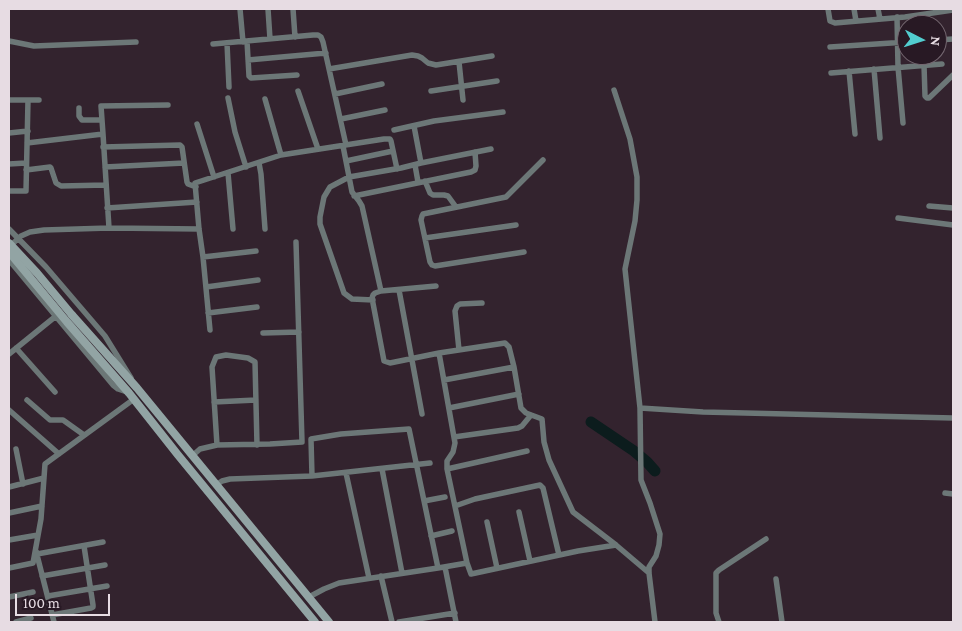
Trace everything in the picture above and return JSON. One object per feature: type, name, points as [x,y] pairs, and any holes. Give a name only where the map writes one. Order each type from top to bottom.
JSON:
[{"type":"main road","points":[[9,243],[37,273],[106,367],[132,396],[315,622]]},
{"type":"main road","points":[[9,252],[69,319],[113,361],[329,622]]},
{"type":"main road","points":[[106,367],[113,361]]},
{"type":"main road","points":[[132,396],[138,390]]},
{"type":"main road","points":[[199,481],[208,474]]},
{"type":"main road","points":[[259,553],[267,547]]},
{"type":"main road","points":[[299,603],[308,596]]},
{"type":"street","points":[[240,9],[249,76],[251,78],[297,75]]},
{"type":"street","points":[[268,9],[270,39]]},
{"type":"street","points":[[293,9],[295,37]]},
{"type":"street","points":[[828,9],[830,21],[835,22],[897,17]]},
{"type":"street","points":[[854,9],[856,21]]},
{"type":"street","points":[[878,9],[880,19]]},
{"type":"street","points":[[913,15],[929,11],[953,10]]},
{"type":"street","points":[[213,44],[318,35],[321,37],[335,94],[352,192],[362,206],[381,292]]},
{"type":"street","points":[[9,41],[34,46],[136,42]]},
{"type":"street","points":[[227,43],[229,87]]},
{"type":"street","points":[[830,47],[897,43]]},
{"type":"street","points":[[248,60],[326,53]]},
{"type":"street","points":[[329,69],[412,55],[436,65],[492,56]]},
{"type":"street","points":[[459,62],[463,100]]},
{"type":"street","points":[[830,73],[924,65],[925,96],[927,98],[953,75]]},
{"type":"street","points":[[898,67],[904,123]]},
{"type":"street","points":[[874,69],[880,138]]},
{"type":"street","points":[[849,71],[855,134]]},
{"type":"street","points":[[431,91],[497,81]]},
{"type":"street","points":[[335,94],[382,84]]},
{"type":"street","points":[[614,90],[630,139],[637,177],[638,200],[625,269],[640,408],[641,480],[660,534],[656,556],[649,567],[654,622]]},
{"type":"street","points":[[298,91],[318,149]]},
{"type":"street","points":[[228,98],[234,132],[246,167]]},
{"type":"street","points":[[266,99],[281,155]]},
{"type":"street","points":[[9,100],[39,100]]},
{"type":"street","points":[[9,191],[26,191],[28,100]]},
{"type":"street","points":[[108,228],[101,106],[168,106]]},
{"type":"street","points":[[79,108],[79,116],[82,120],[102,120]]},
{"type":"street","points":[[340,119],[385,110]]},
{"type":"street","points":[[394,130],[434,121],[503,112]]},
{"type":"street","points":[[197,124],[214,177]]},
{"type":"street","points":[[414,126],[418,182]]},
{"type":"street","points":[[9,133],[28,132]]},
{"type":"street","points":[[27,143],[102,134]]},
{"type":"street","points":[[210,330],[195,183],[281,155],[387,138],[391,141],[397,169]]},
{"type":"street","points":[[103,148],[180,145],[182,147],[187,182],[196,187]]},
{"type":"street","points":[[373,300],[352,299],[344,293],[320,224],[324,197],[330,186],[349,177],[491,149]]},
{"type":"street","points":[[346,161],[393,151]]},
{"type":"street","points":[[354,196],[471,172],[475,170],[476,166],[475,152]]},
{"type":"street","points":[[524,252],[435,266],[430,262],[421,220],[423,214],[506,197],[544,160]]},
{"type":"street","points":[[105,167],[184,163]]},
{"type":"street","points":[[259,163],[265,229]]},
{"type":"street","points":[[9,164],[26,167],[50,167],[56,183],[61,186],[106,185]]},
{"type":"street","points":[[228,173],[233,229]]},
{"type":"street","points":[[425,181],[430,193],[448,196],[456,207]]},
{"type":"street","points":[[107,208],[197,202]]},
{"type":"street","points":[[929,206],[953,208]]},
{"type":"street","points":[[898,218],[953,225]]},
{"type":"street","points":[[425,238],[516,225]]},
{"type":"street","points":[[9,247],[18,238],[30,232],[44,230],[108,228],[199,229]]},
{"type":"street","points":[[9,229],[46,267],[104,336],[138,390]]},
{"type":"street","points":[[296,242],[302,442]]},
{"type":"street","points":[[203,257],[256,251]]},
{"type":"street","points":[[9,260],[113,384],[118,389],[132,396],[45,464],[42,506],[33,563],[9,568]]},
{"type":"street","points":[[206,287],[258,280]]},
{"type":"street","points":[[436,286],[381,292],[373,295],[384,361],[390,363],[505,343],[509,347],[514,367],[521,408],[531,415],[542,419],[544,442],[549,460],[572,512],[649,573]]},
{"type":"street","points":[[399,290],[422,414]]},
{"type":"street","points":[[459,350],[454,311],[456,306],[460,304],[482,303]]},
{"type":"street","points":[[208,313],[257,307]]},
{"type":"street","points":[[55,392],[11,350],[56,316]]},
{"type":"street","points":[[263,333],[299,332]]},
{"type":"street","points":[[439,353],[455,442],[453,452],[447,461],[447,469],[467,563],[472,574],[616,545]]},
{"type":"street","points":[[217,445],[212,367],[216,357],[226,355],[248,358],[256,362],[258,444]]},
{"type":"street","points":[[444,380],[514,367]]},
{"type":"street","points":[[449,408],[519,394]]},
{"type":"street","points":[[27,400],[50,420],[63,420],[84,435]]},
{"type":"street","points":[[214,402],[256,400]]},
{"type":"street","points":[[640,408],[703,412],[953,418]]},
{"type":"street","points":[[9,410],[59,454]]},
{"type":"street","points":[[454,437],[518,428],[531,415]]},
{"type":"street","points":[[192,456],[200,449],[217,445],[302,442],[341,434],[408,429],[438,568]]},
{"type":"street","points":[[311,441],[312,476]]},
{"type":"street","points":[[16,449],[23,484]]},
{"type":"street","points":[[447,469],[526,451]]},
{"type":"street","points":[[216,485],[222,480],[230,479],[312,476],[430,463]]},
{"type":"street","points":[[382,468],[402,573]]},
{"type":"street","points":[[346,472],[369,578]]},
{"type":"street","points":[[9,487],[44,478]]},
{"type":"street","points":[[455,506],[474,499],[540,485],[543,488],[559,555]]},
{"type":"street","points":[[945,493],[953,494]]},
{"type":"street","points":[[424,501],[445,497]]},
{"type":"street","points":[[9,513],[42,506]]},
{"type":"street","points":[[519,512],[530,561]]},
{"type":"street","points":[[487,522],[497,568]]},
{"type":"street","points":[[431,536],[452,531]]},
{"type":"street","points":[[9,540],[38,535]]},
{"type":"street","points":[[719,622],[716,613],[716,573],[766,538]]},
{"type":"street","points":[[36,552],[103,542]]},
{"type":"street","points":[[52,614],[91,608],[93,605],[84,546]]},
{"type":"street","points":[[36,552],[54,622]]},
{"type":"street","points":[[308,596],[339,584],[467,563]]},
{"type":"street","points":[[42,576],[105,565]]},
{"type":"street","points":[[445,567],[456,622]]},
{"type":"street","points":[[381,576],[392,622]]},
{"type":"street","points":[[776,579],[782,622]]},
{"type":"street","points":[[48,596],[107,586]]},
{"type":"street","points":[[9,597],[33,592]]},
{"type":"street","points":[[399,622],[426,620],[455,613]]},
{"type":"street","points":[[16,622],[31,618]]},
{"type":"waterway","points":[[591,422],[634,451],[655,471]]}]
